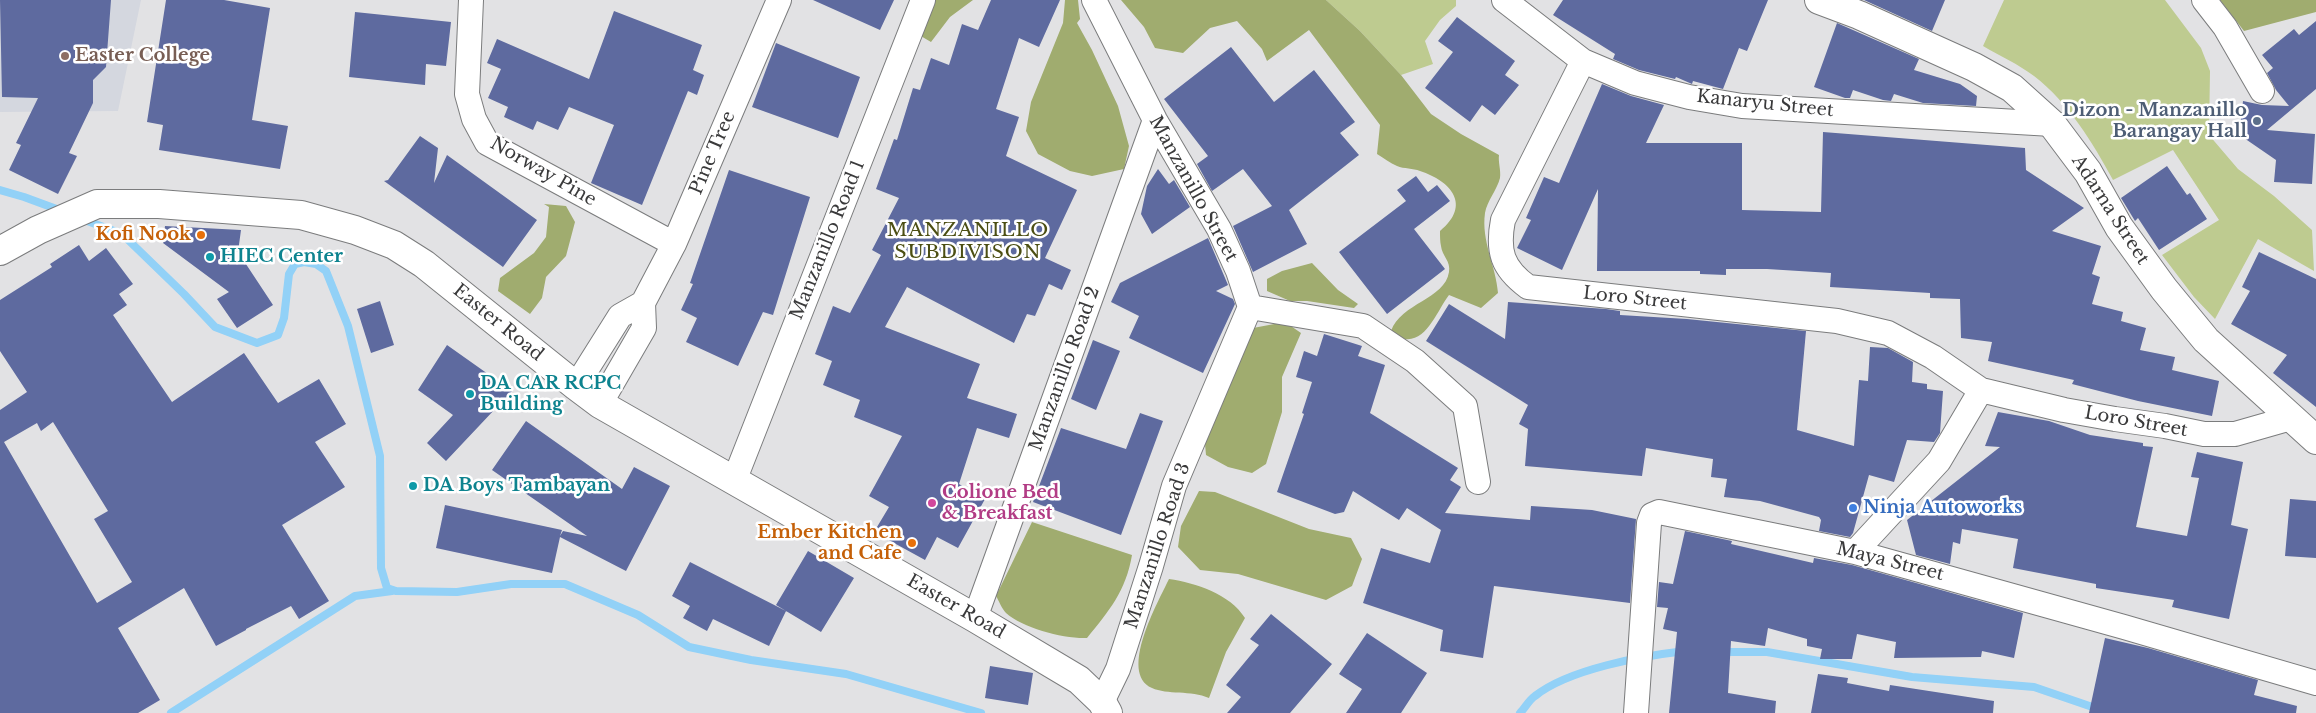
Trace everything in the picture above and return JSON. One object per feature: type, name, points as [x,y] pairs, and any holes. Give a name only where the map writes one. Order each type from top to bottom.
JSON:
[{"type":"main road","name":"Adarna Street","points":[[1818,0],[1859,15],[1974,67],[2012,88],[2052,124],[2088,172],[2119,227],[2164,289],[2206,340],[2316,440]]},
{"type":"main road","name":"Easter Road","points":[[19,241],[97,204],[159,204],[301,215],[355,230],[394,245],[424,264],[600,404],[975,618],[1079,680],[1105,708]]},
{"type":"street","name":"Norway Pine","points":[[472,0],[467,94],[474,119],[487,143],[674,244]]},
{"type":"street","name":"Pine Tree","points":[[643,303],[674,244],[779,0]]},
{"type":"street","name":"Manzanillo Road 1","points":[[734,481],[923,0]]},
{"type":"street","name":"Manzanillo Street","points":[[1094,0],[1155,120],[1219,229],[1238,271],[1250,307]]},
{"type":"street","name":"Kanaryu Street","points":[[1504,0],[1583,61],[1635,83],[1688,97],[1742,106],[2052,124]]},
{"type":"street","points":[[2204,0],[2225,27],[2262,91]]},
{"type":"street","name":"Loro Street","points":[[1583,61],[1503,220],[1499,241],[1505,262],[1514,277],[1528,287],[1837,321],[1888,333],[1933,357],[1981,390],[2064,410],[2204,434],[2235,434],[2292,418]]},
{"type":"street","name":"Manzanillo Road 2","points":[[975,618],[1155,120]]},
{"type":"street","points":[[576,386],[620,316],[643,303],[644,328],[600,404]]},
{"type":"street","points":[[1250,307],[1363,326],[1415,361],[1464,406],[1478,482]]},
{"type":"street","name":"Manzanillo Road 3","points":[[1105,708],[1151,566],[1174,486],[1250,307]]},
{"type":"street","points":[[1855,552],[1940,461],[1981,390]]},
{"type":"street","name":"Maya Street","points":[[1637,705],[1649,523],[1652,515],[1659,512],[1855,552],[2115,624],[2316,683]]},
{"type":"shaded area","name":"Easter College","points":[[0,0],[141,0],[118,111],[0,112]]},
{"type":"green space","points":[[933,0],[973,0],[950,17],[931,42],[919,35]]},
{"type":"green space","points":[[1065,0],[1078,0],[1080,19],[1077,23],[1118,106],[1129,146],[1124,169],[1092,176],[1070,171],[1038,154],[1026,131],[1031,102],[1063,23]]},
{"type":"green space","points":[[1121,0],[1326,0],[1360,31],[1401,75],[1431,114],[1461,134],[1499,155],[1500,178],[1486,209],[1484,223],[1498,293],[1481,308],[1449,295],[1426,330],[1413,339],[1402,338],[1391,331],[1404,314],[1440,289],[1446,281],[1449,268],[1442,250],[1440,231],[1450,221],[1455,212],[1456,203],[1454,195],[1441,181],[1431,175],[1397,166],[1377,154],[1380,125],[1309,30],[1267,61],[1262,49],[1237,21],[1210,28],[1183,53],[1155,48],[1144,27]]},
{"type":"green space","points":[[1326,0],[1456,0],[1456,6],[1440,20],[1425,41],[1433,64],[1401,75],[1360,31]]},
{"type":"green space","points":[[2004,0],[2165,0],[2201,48],[2210,71],[2209,135],[2238,169],[2274,196],[2312,230],[2314,271],[2258,239],[2215,319],[2194,297],[2162,255],[2219,220],[2173,150],[2113,180],[2079,124],[2058,98],[2034,76],[1983,46]]},
{"type":"green space","points":[[2220,0],[2316,0],[2316,12],[2244,31]]},
{"type":"green space","points":[[544,204],[566,206],[575,222],[566,256],[546,277],[542,298],[530,314],[498,291],[500,278],[534,253],[546,237],[549,207]]},
{"type":"green space","points":[[1312,263],[1338,290],[1358,304],[1354,308],[1307,301],[1290,301],[1267,291],[1267,279],[1282,271]]},
{"type":"green space","points":[[1285,322],[1301,333],[1282,377],[1282,412],[1266,464],[1252,473],[1228,467],[1206,455],[1205,444],[1227,384],[1253,328]]},
{"type":"green space","points":[[1199,491],[1215,492],[1309,529],[1351,538],[1362,559],[1352,586],[1326,600],[1238,574],[1200,570],[1178,547],[1181,526]]},
{"type":"green space","points":[[1032,522],[1132,555],[1126,579],[1116,600],[1087,638],[1067,637],[1033,628],[1006,613],[996,596]]},
{"type":"green space","points":[[1169,579],[1190,583],[1212,591],[1231,602],[1245,618],[1226,652],[1209,698],[1195,694],[1158,690],[1152,688],[1143,680],[1139,668],[1144,636]]},
{"type":"building","name":"Easter College","points":[[0,0],[111,0],[106,67],[93,80],[93,103],[69,153],[77,156],[58,194],[9,170],[21,145],[16,143],[38,98],[2,97]]},
{"type":"building","points":[[166,0],[224,0],[270,8],[252,120],[288,126],[280,169],[159,150],[163,125],[147,122]]},
{"type":"building","points":[[813,0],[894,0],[880,30]]},
{"type":"building","points":[[991,0],[1060,0],[1039,47],[1019,38],[996,109],[1019,117],[1006,156],[1077,190],[1045,258],[1071,270],[1062,290],[1049,284],[1035,316],[1027,314],[1014,343],[907,287],[885,327],[980,364],[967,398],[1017,414],[1009,438],[977,428],[959,484],[985,499],[958,548],[937,537],[925,560],[874,532],[889,507],[869,496],[902,436],[854,417],[860,400],[823,385],[832,361],[815,354],[833,306],[850,313],[881,255],[872,250],[899,198],[876,189],[894,139],[897,140],[913,88],[920,90],[931,58],[949,65],[962,24],[978,30]]},
{"type":"building","points":[[1563,0],[1768,0],[1747,51],[1739,48],[1723,89],[1693,81],[1692,84],[1676,77],[1675,79],[1639,70],[1613,59],[1615,54],[1553,15]]},
{"type":"building","points":[[1864,0],[1945,0],[1932,31]]},
{"type":"building","points":[[614,11],[702,45],[693,70],[704,75],[697,95],[688,91],[642,205],[591,183],[614,125],[569,107],[558,130],[537,121],[533,130],[504,117],[508,107],[488,98],[501,69],[487,63],[497,39],[589,79]]},
{"type":"building","points":[[355,12],[451,22],[446,66],[426,64],[425,85],[349,77]]},
{"type":"building","points":[[1457,17],[1515,61],[1505,75],[1519,85],[1495,115],[1482,105],[1470,122],[1425,88],[1453,52],[1438,41]]},
{"type":"building","points":[[2316,21],[2316,89],[2267,130],[2315,134],[2312,184],[2274,182],[2276,160],[2228,127],[2240,128],[2243,101],[2262,105],[2289,106],[2276,90],[2267,73],[2273,68],[2262,55],[2294,29],[2299,35]]},
{"type":"building","points":[[1837,23],[1919,59],[1914,70],[1960,84],[1977,96],[1976,106],[1923,103],[1894,94],[1891,101],[1883,100],[1853,90],[1850,98],[1845,98],[1814,87]]},
{"type":"building","points":[[776,43],[860,77],[838,138],[752,107]]},
{"type":"building","points":[[1231,47],[1274,102],[1314,70],[1355,122],[1340,133],[1359,155],[1289,210],[1307,244],[1253,272],[1233,226],[1272,206],[1243,169],[1212,191],[1197,164],[1208,156],[1164,99]]},
{"type":"building","points":[[1602,84],[1631,96],[1664,105],[1646,143],[1742,143],[1742,210],[1821,212],[1823,132],[2025,148],[2026,170],[2084,208],[2052,231],[2101,246],[2092,274],[2100,277],[2092,304],[2123,312],[2121,321],[2146,328],[2140,350],[2175,357],[2172,370],[2219,381],[2212,416],[2138,401],[2072,384],[2074,380],[1988,361],[1992,342],[1961,338],[1960,299],[1930,298],[1930,293],[1830,287],[1831,273],[1767,269],[1726,269],[1726,275],[1700,274],[1700,271],[1597,271],[1598,189],[1562,270],[1517,248],[1531,220],[1526,218],[1544,177],[1559,183]]},
{"type":"building","points":[[420,136],[438,148],[434,183],[447,155],[537,220],[503,267],[384,181],[388,180]]},
{"type":"building","points":[[2167,166],[2187,195],[2190,193],[2207,219],[2159,250],[2138,218],[2135,221],[2121,198]]},
{"type":"building","points":[[1158,169],[1169,184],[1174,180],[1190,207],[1152,234],[1141,214],[1147,186]]},
{"type":"building","points":[[729,170],[810,197],[773,315],[763,312],[738,366],[686,342],[697,318],[681,310],[693,284],[690,283]]},
{"type":"building","points":[[1416,176],[1428,192],[1437,185],[1450,201],[1414,229],[1445,269],[1387,314],[1339,252],[1406,201],[1397,190]]},
{"type":"building","points":[[165,226],[241,230],[238,252],[273,305],[237,328],[217,299],[229,292],[163,243]]},
{"type":"building","points":[[1208,238],[1228,285],[1216,291],[1233,299],[1235,304],[1203,373],[1129,338],[1139,316],[1111,302],[1120,283]]},
{"type":"building","points":[[79,245],[89,261],[106,248],[133,284],[119,294],[127,305],[113,315],[172,402],[244,353],[278,403],[319,379],[346,424],[315,442],[345,487],[282,525],[329,601],[299,619],[291,606],[216,646],[184,588],[118,628],[160,700],[138,713],[0,713],[0,410],[27,392],[0,351],[0,300],[52,267],[50,264]],"holes":[[[53,422],[108,511],[94,519],[132,582],[97,603],[4,442],[37,423],[41,431]]]},
{"type":"building","points":[[2259,252],[2316,279],[2316,407],[2273,373],[2287,355],[2231,324],[2250,291],[2242,287]]},
{"type":"building","points":[[380,301],[394,345],[371,353],[357,309]]},
{"type":"building","points":[[1508,302],[1606,309],[1620,311],[1620,315],[1687,319],[1806,331],[1797,430],[1854,446],[1859,380],[1868,381],[1870,347],[1888,348],[1913,362],[1912,382],[1927,384],[1927,389],[1943,391],[1940,433],[1934,442],[1907,440],[1894,482],[1869,475],[1853,533],[1850,537],[1819,531],[1821,520],[1819,517],[1760,501],[1724,497],[1727,479],[1711,477],[1713,459],[1646,448],[1642,476],[1525,466],[1528,429],[1519,424],[1528,405],[1426,341],[1449,304],[1505,339]]},
{"type":"building","points":[[1324,334],[1362,346],[1358,356],[1385,365],[1370,413],[1458,468],[1450,480],[1461,487],[1445,513],[1530,520],[1531,506],[1592,510],[1636,519],[1630,603],[1494,586],[1483,658],[1440,651],[1443,630],[1363,603],[1381,548],[1430,563],[1441,530],[1407,508],[1399,520],[1353,491],[1344,512],[1335,514],[1277,492],[1304,414],[1302,413],[1312,382],[1296,377],[1304,351],[1317,356]]},
{"type":"building","points":[[1093,340],[1120,351],[1096,410],[1071,399]]},
{"type":"building","name":"DA CAR RCPC Building","points":[[447,345],[512,391],[446,461],[427,443],[453,415],[418,390]]},
{"type":"building","points":[[1998,412],[2049,421],[2090,435],[2143,443],[2143,446],[2153,447],[2136,527],[2187,536],[2199,478],[2191,477],[2197,452],[2243,462],[2231,525],[2248,529],[2229,619],[2172,607],[2174,600],[2096,588],[2096,584],[2013,568],[2018,539],[1962,529],[1960,544],[1953,542],[1950,564],[1916,555],[1907,520],[2000,447],[1985,446]]},
{"type":"building","points":[[1140,413],[1163,421],[1121,535],[1033,502],[1061,428],[1126,449]]},
{"type":"building","points":[[526,421],[622,489],[634,467],[670,486],[626,571],[560,537],[552,573],[436,548],[445,505],[562,530],[560,536],[563,531],[587,536],[492,470]]},
{"type":"building","points":[[2290,499],[2316,501],[2316,558],[2285,556]]},
{"type":"building","points":[[1685,531],[1732,541],[1731,544],[1813,563],[1814,558],[1852,565],[2023,613],[2014,658],[1982,651],[1981,657],[1894,658],[1896,642],[1857,634],[1852,659],[1820,659],[1822,649],[1807,646],[1807,639],[1768,628],[1765,646],[1731,641],[1728,693],[1776,701],[1775,713],[1669,713],[1677,632],[1663,629],[1668,608],[1657,607],[1659,582],[1673,584]]},
{"type":"building","points":[[808,551],[854,578],[821,632],[776,605]]},
{"type":"building","points":[[690,562],[786,611],[769,646],[713,619],[707,631],[683,618],[690,606],[672,596]]},
{"type":"building","points":[[1271,614],[1332,664],[1290,713],[1227,713],[1241,697],[1226,685],[1259,645],[1250,639]]},
{"type":"building","points":[[1367,633],[1427,673],[1401,713],[1346,713],[1362,689],[1339,674]]},
{"type":"building","points":[[2105,638],[2148,648],[2258,680],[2254,695],[2297,706],[2296,713],[2089,713]]},
{"type":"building","points":[[990,666],[1033,673],[1028,705],[985,698]]},
{"type":"building","points":[[1818,674],[1848,678],[1847,683],[1889,691],[1890,685],[1994,701],[1993,713],[1811,713]]},
{"type":"waterway","points":[[0,190],[62,211]]},
{"type":"waterway","points":[[82,219],[122,234],[215,327],[257,343],[278,335],[284,318],[289,274],[295,264],[304,262],[316,264],[326,271],[348,326],[380,456],[381,568],[387,588],[396,591],[457,592],[511,584],[565,584],[638,615],[689,647],[751,660],[846,674],[981,713]]},
{"type":"waterway","points":[[171,713],[355,596],[392,591]]},
{"type":"waterway","points":[[1520,713],[1535,696],[1567,678],[1628,660],[1685,651]]},
{"type":"waterway","points":[[1721,652],[1767,652],[1912,677],[2034,687],[2110,713]]},
{"type":"place","name":"Easter College","points":[[65,56]]},
{"type":"place","name":"Dizon - Manzanillo Barangay Hall","points":[[2257,121]]},
{"type":"place","name":"Kofi Nook","points":[[201,235]]},
{"type":"place","name":"HIEC Center","points":[[210,257]]},
{"type":"place","name":"DA CAR RCPC Building","points":[[470,394]]},
{"type":"place","name":"DA Boys Tambayan","points":[[413,486]]},
{"type":"place","name":"Colione Bed & Breakfast","points":[[932,503]]},
{"type":"place","name":"Ninja Autoworks","points":[[1853,508]]},
{"type":"place","name":"Ember Kitchen and Cafe","points":[[912,543]]},
{"type":"district","name":"MANZANILLO SUBDIVISON","points":[[968,242]]}]
